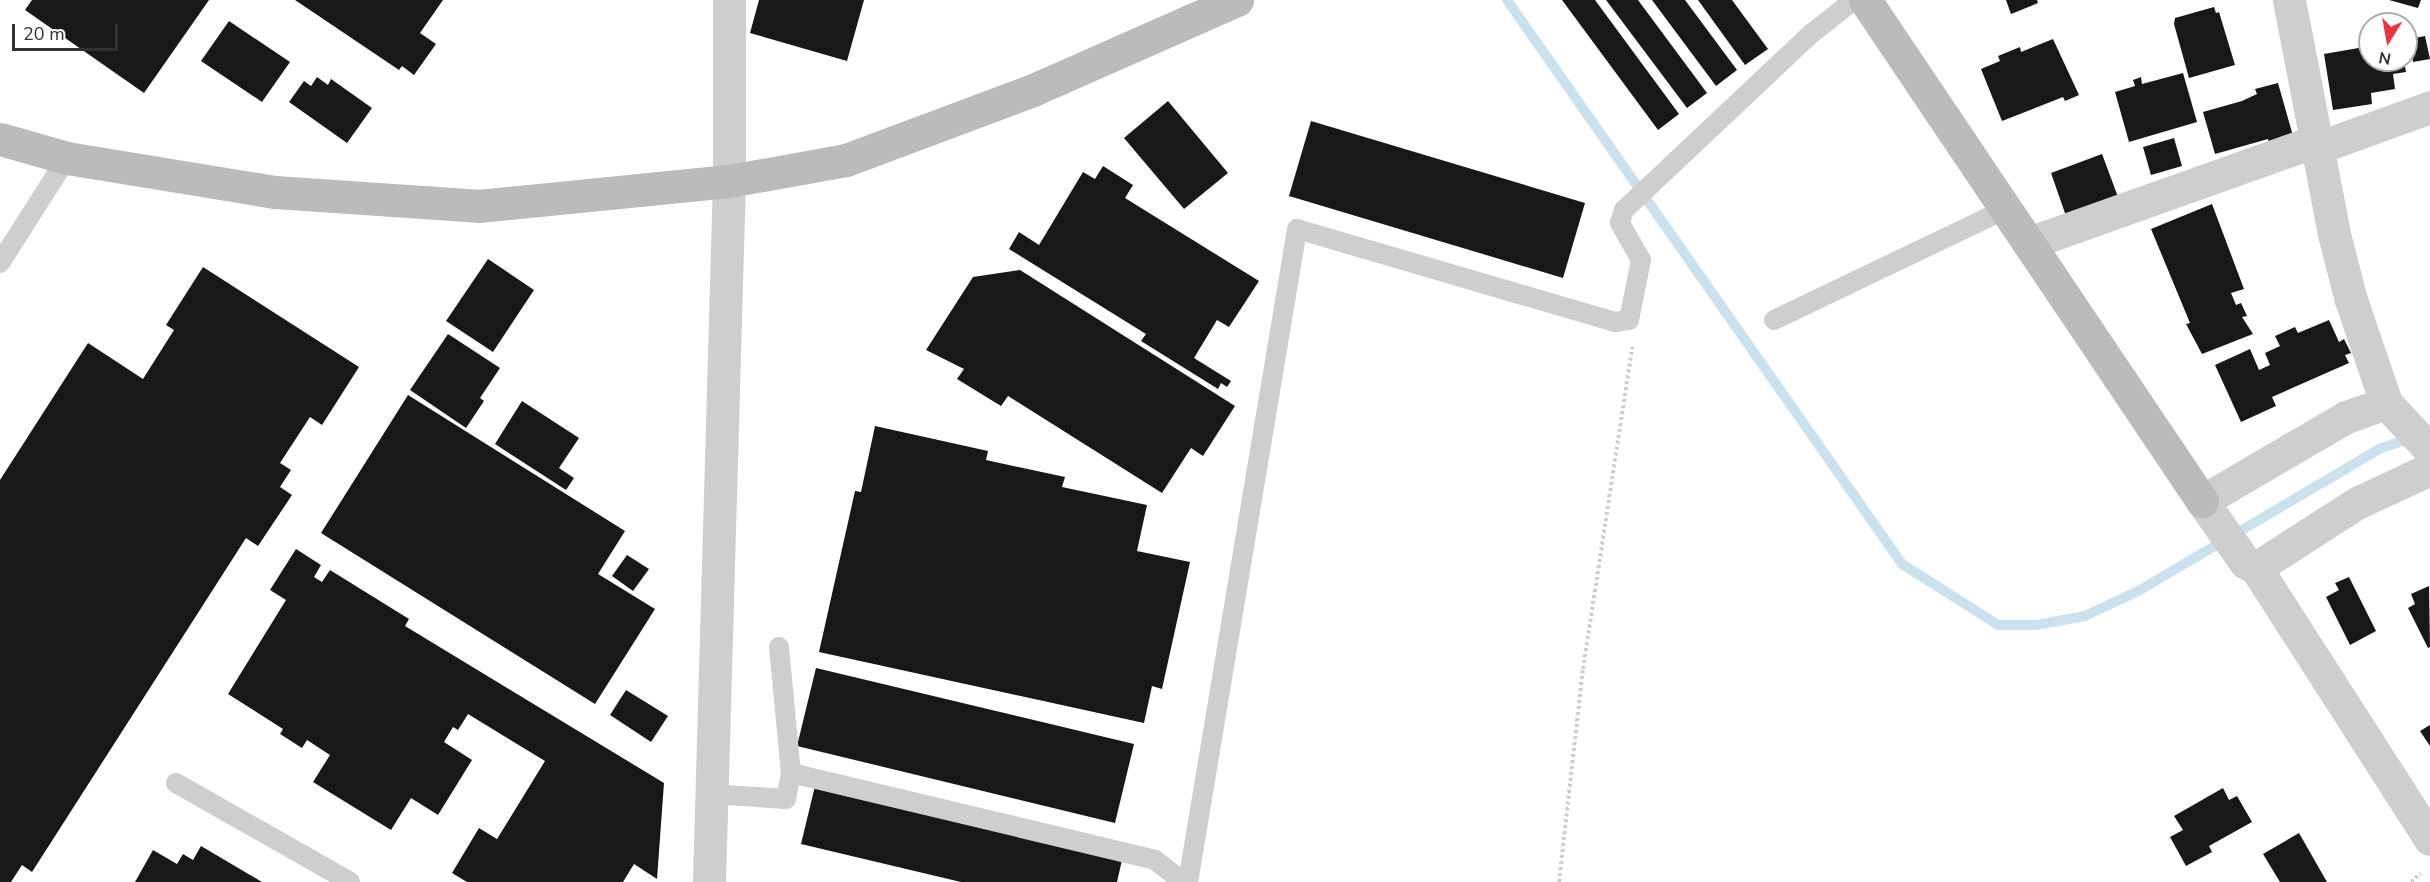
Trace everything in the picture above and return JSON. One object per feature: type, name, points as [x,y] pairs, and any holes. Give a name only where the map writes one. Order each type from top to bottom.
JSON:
[{"type":"street","points":[[709,882],[722,313],[729,181],[729,0]]},
{"type":"street","points":[[0,139],[67,158],[275,192],[478,206],[729,181],[846,160],[1033,90],[1237,0]]},
{"type":"street","points":[[1865,0],[2202,501],[2250,565],[2430,838]]},
{"type":"street","points":[[2289,0],[2316,144],[2350,300],[2394,413],[2430,450]]},
{"type":"street","points":[[2029,243],[2430,107]]},
{"type":"street","points":[[2202,501],[2346,417],[2394,413]]},
{"type":"street","points":[[2250,565],[2357,503],[2430,469]]},
{"type":"lane","points":[[1188,882],[1297,229],[1615,322],[1629,320],[1641,260],[1620,223],[1623,210],[1811,34],[1854,0]]},
{"type":"lane","points":[[0,263],[67,158]]},
{"type":"lane","points":[[1774,320],[2006,209]]},
{"type":"lane","points":[[711,794],[786,799],[791,773],[779,647]]},
{"type":"lane","points":[[791,773],[1155,860],[1184,882]]},
{"type":"lane","points":[[176,783],[350,882]]},
{"type":"path","points":[[1559,882],[1583,669],[1634,336],[1629,320]]},
{"type":"building","points":[[32,0],[209,0],[144,93],[25,10]]},
{"type":"building","points":[[295,0],[443,0],[420,33],[436,44],[414,75],[402,66],[399,70]]},
{"type":"building","points":[[759,0],[864,0],[847,61],[750,33]]},
{"type":"building","points":[[1562,0],[1595,0],[1679,114],[1658,130]]},
{"type":"building","points":[[1606,0],[1638,0],[1707,93],[1687,108]]},
{"type":"building","points":[[1652,0],[1685,0],[1737,70],[1716,86]]},
{"type":"building","points":[[1698,0],[1732,0],[1768,49],[1745,65]]},
{"type":"building","points":[[2006,0],[2037,0],[2038,3],[2011,14]]},
{"type":"building","points":[[2389,0],[2421,0],[2418,8]]},
{"type":"building","points":[[2214,7],[2216,13],[2219,12],[2235,65],[2189,78],[2174,24],[2175,18]]},
{"type":"building","points":[[229,21],[290,62],[262,102],[201,61]]},
{"type":"building","points":[[2425,36],[2430,59],[2418,61],[2418,37]]},
{"type":"building","points":[[2053,39],[2079,95],[2065,101],[2063,97],[2002,121],[1981,69],[2000,61],[1998,56],[2020,47],[2021,52]]},
{"type":"building","points":[[2358,48],[2358,72],[2406,72],[2393,74],[2395,89],[2371,93],[2372,104],[2333,110],[2324,54]]},
{"type":"building","points":[[2183,73],[2197,122],[2129,142],[2115,92],[2135,86],[2133,80],[2141,77],[2142,84]]},
{"type":"building","points":[[317,77],[328,85],[331,79],[372,108],[347,143],[289,102],[304,81],[311,86]]},
{"type":"building","points":[[2278,83],[2293,136],[2269,143],[2268,139],[2215,154],[2203,112],[2242,101],[2257,94],[2255,89]]},
{"type":"building","points":[[1168,101],[1228,173],[1184,209],[1124,138]]},
{"type":"building","points":[[1311,121],[1585,203],[1563,278],[1289,196]]},
{"type":"building","points":[[2174,138],[2182,166],[2151,175],[2143,147]]},
{"type":"building","points":[[2102,154],[2118,197],[2066,216],[2051,173]]},
{"type":"building","points":[[1103,166],[1133,185],[1125,198],[1259,281],[1229,327],[1217,320],[1194,358],[1231,381],[1227,387],[1221,383],[1218,389],[1141,341],[1146,334],[1009,249],[1019,232],[1039,245],[1083,172],[1095,179]]},
{"type":"building","points":[[2212,204],[2244,289],[2231,293],[2236,305],[2241,303],[2247,316],[2242,317],[2253,334],[2202,354],[2186,324],[2190,323],[2151,229]]},
{"type":"building","points":[[488,259],[534,290],[493,352],[446,321]]},
{"type":"building","points":[[203,267],[359,367],[322,425],[310,417],[280,463],[291,470],[280,487],[292,495],[258,546],[246,538],[32,872],[22,865],[11,882],[0,882],[0,480],[88,343],[143,379],[174,330],[166,325]]},
{"type":"building","points":[[1020,270],[1235,406],[1203,456],[1191,448],[1162,493],[1008,396],[1001,406],[957,379],[964,369],[926,350],[973,277]]},
{"type":"building","points":[[2329,320],[2339,342],[2344,339],[2351,353],[2345,355],[2349,363],[2272,397],[2276,406],[2241,422],[2215,365],[2250,349],[2259,370],[2270,365],[2265,353],[2280,346],[2275,336],[2295,327],[2298,333]]},
{"type":"building","points":[[448,334],[500,368],[480,398],[484,401],[466,428],[410,390]]},
{"type":"building","points":[[408,395],[625,531],[598,574],[655,609],[595,704],[321,533]]},
{"type":"building","points":[[522,401],[579,438],[559,468],[574,478],[566,490],[495,444]]},
{"type":"building","points":[[875,426],[988,451],[986,460],[1065,477],[1062,487],[1147,505],[1137,551],[1190,562],[1162,689],[1152,686],[1144,723],[819,652],[855,491],[861,492]]},
{"type":"building","points":[[296,549],[321,565],[314,577],[322,582],[330,570],[409,619],[405,626],[664,783],[657,879],[634,864],[623,882],[467,882],[452,873],[479,828],[497,839],[545,761],[468,714],[458,730],[453,727],[444,742],[472,760],[438,815],[411,798],[391,830],[313,782],[330,755],[307,740],[302,748],[280,734],[283,729],[228,694],[286,600],[270,590]]},
{"type":"building","points":[[627,555],[649,569],[633,591],[612,576]]},
{"type":"building","points":[[2349,577],[2376,631],[2350,645],[2326,597],[2339,590],[2335,583]]},
{"type":"building","points":[[2429,586],[2430,647],[2428,648],[2408,608],[2415,604],[2411,594]]},
{"type":"building","points":[[816,668],[1134,744],[1115,823],[797,746]]},
{"type":"building","points":[[626,690],[668,716],[651,742],[610,715]]},
{"type":"building","points":[[2430,725],[2430,746],[2420,731]]},
{"type":"building","points":[[815,786],[1122,860],[1117,882],[961,882],[801,844]]},
{"type":"building","points":[[2223,788],[2229,800],[2237,796],[2252,822],[2209,846],[2212,852],[2186,866],[2170,837],[2183,830],[2174,816]]},
{"type":"building","points":[[2299,833],[2327,882],[2280,882],[2263,854]]},
{"type":"building","points":[[201,846],[262,882],[135,882],[153,850],[177,864],[183,854],[193,860]]},
{"type":"waterway","points":[[1507,0],[1902,564],[1998,625],[2036,625],[2085,616],[2140,590],[2379,449],[2413,437]]}]
